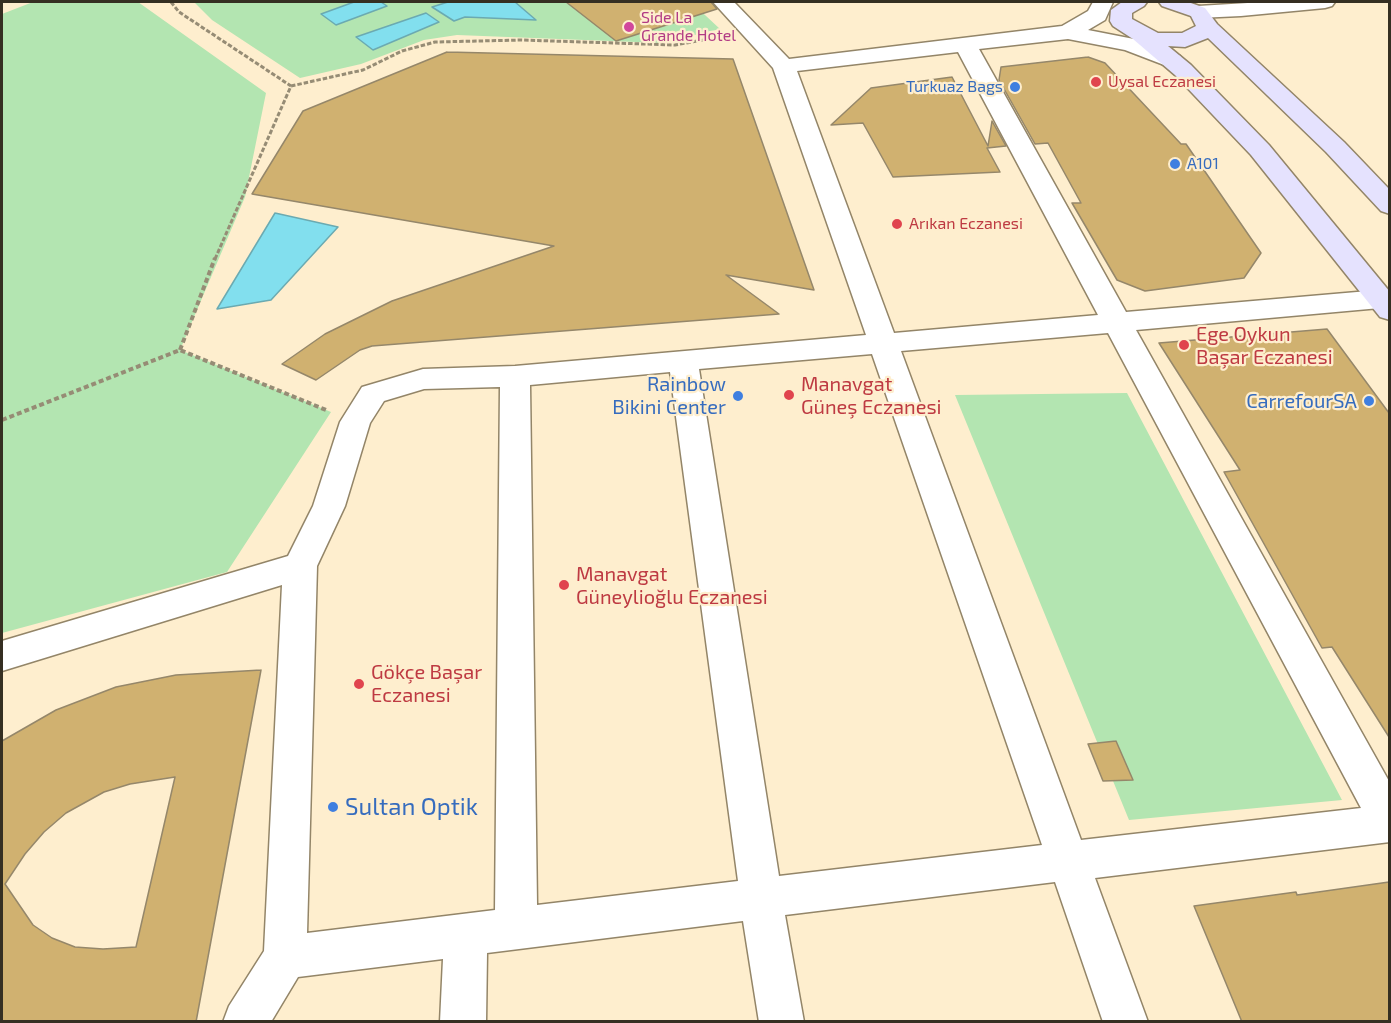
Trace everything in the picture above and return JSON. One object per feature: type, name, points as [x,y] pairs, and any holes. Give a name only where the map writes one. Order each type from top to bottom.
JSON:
[{"type":"main road","points":[[1122,6],[1121,21],[1141,34],[1172,61],[1260,150],[1385,305]]},
{"type":"main road","points":[[1141,34],[1163,40],[1185,40],[1204,32],[1191,11]]},
{"type":"main road","points":[[1191,11],[1335,147],[1389,206]]},
{"type":"street","points":[[723,2],[784,66],[1126,1022]]},
{"type":"street","points":[[1068,32],[1097,15],[1103,2]]},
{"type":"street","points":[[1191,11],[1241,10],[1325,2]]},
{"type":"street","points":[[784,66],[1068,32],[1131,45],[1172,61]]},
{"type":"street","points":[[285,957],[1389,823],[965,44]]},
{"type":"street","points":[[245,1022],[285,957],[300,566],[329,506],[355,422],[373,394],[423,379],[515,376],[1117,322],[1385,305]]},
{"type":"street","points":[[683,361],[761,898],[782,1022]]},
{"type":"street","points":[[515,376],[516,928]]},
{"type":"street","points":[[2,656],[300,566]]},
{"type":"street","points":[[463,1022],[466,934]]},
{"type":"path","points":[[171,2],[179,12],[291,86],[363,70],[402,51],[435,42],[522,40],[675,45],[753,31]]},
{"type":"path","points":[[180,350],[218,250],[291,86]]},
{"type":"path","points":[[2,420],[180,350],[355,422]]},
{"type":"green space","points":[[33,2],[138,2],[266,93],[245,197],[180,350],[331,412],[227,572],[2,633],[2,14]]},
{"type":"green space","points":[[194,2],[691,2],[720,29],[661,43],[457,35],[424,40],[361,64],[300,78],[212,20]]},
{"type":"green space","points":[[1127,393],[1342,800],[1129,820],[955,395]]},
{"type":"water","points":[[354,2],[381,2],[387,6],[336,25],[321,14]]},
{"type":"water","points":[[448,2],[515,2],[536,20],[465,17],[454,21],[432,7]]},
{"type":"water","points":[[426,13],[439,22],[373,50],[356,37]]},
{"type":"water","points":[[275,213],[338,227],[271,300],[217,309]]},
{"type":"building","name":"Side La Grande Hotel","points":[[566,2],[711,2],[717,9],[616,41]]},
{"type":"building","points":[[447,52],[733,59],[814,290],[726,275],[779,314],[372,346],[360,350],[316,380],[282,364],[325,334],[392,301],[554,246],[252,194],[303,111]]},
{"type":"building","points":[[1088,57],[1105,63],[1181,144],[1186,144],[1261,253],[1244,278],[1145,291],[1117,280],[1072,203],[1081,203],[1048,143],[1035,144],[999,80],[1001,67]]},
{"type":"building","points":[[952,77],[988,146],[992,121],[1006,146],[987,148],[1000,172],[893,177],[863,123],[831,125],[871,88]]},
{"type":"building","points":[[1327,329],[1389,413],[1389,737],[1332,647],[1322,648],[1224,472],[1240,470],[1159,343]]},
{"type":"building","points":[[261,670],[196,1022],[2,1022],[2,741],[56,710],[116,687],[176,675]],"holes":[[[175,777],[136,947],[103,949],[75,947],[52,938],[33,925],[5,884],[25,854],[44,832],[66,813],[104,792],[130,784]]]},
{"type":"building","points":[[1116,741],[1133,780],[1103,781],[1088,744]]},
{"type":"building","points":[[1389,882],[1389,1022],[1242,1022],[1194,906]]},
{"type":"place","name":"Side La Grande Hotel","points":[[629,27]]},
{"type":"place","name":"Uysal Eczanesi","points":[[1096,82]]},
{"type":"place","name":"Turkuaz Bags","points":[[1015,87]]},
{"type":"place","name":"A101","points":[[1175,164]]},
{"type":"place","name":"Arıkan Eczanesi","points":[[897,224]]},
{"type":"place","name":"Ege Oykun Başar Eczanesi","points":[[1184,345]]},
{"type":"place","name":"Manavgat Güneş Eczanesi","points":[[789,395]]},
{"type":"place","name":"Rainbow Bikini Center","points":[[738,396]]},
{"type":"place","name":"CarrefourSA","points":[[1369,401]]},
{"type":"place","name":"Manavgat Güneylioğlu Eczanesi","points":[[564,585]]},
{"type":"place","name":"Gökçe Başar Eczanesi","points":[[359,684]]},
{"type":"place","name":"Sultan Optik","points":[[333,807]]}]
